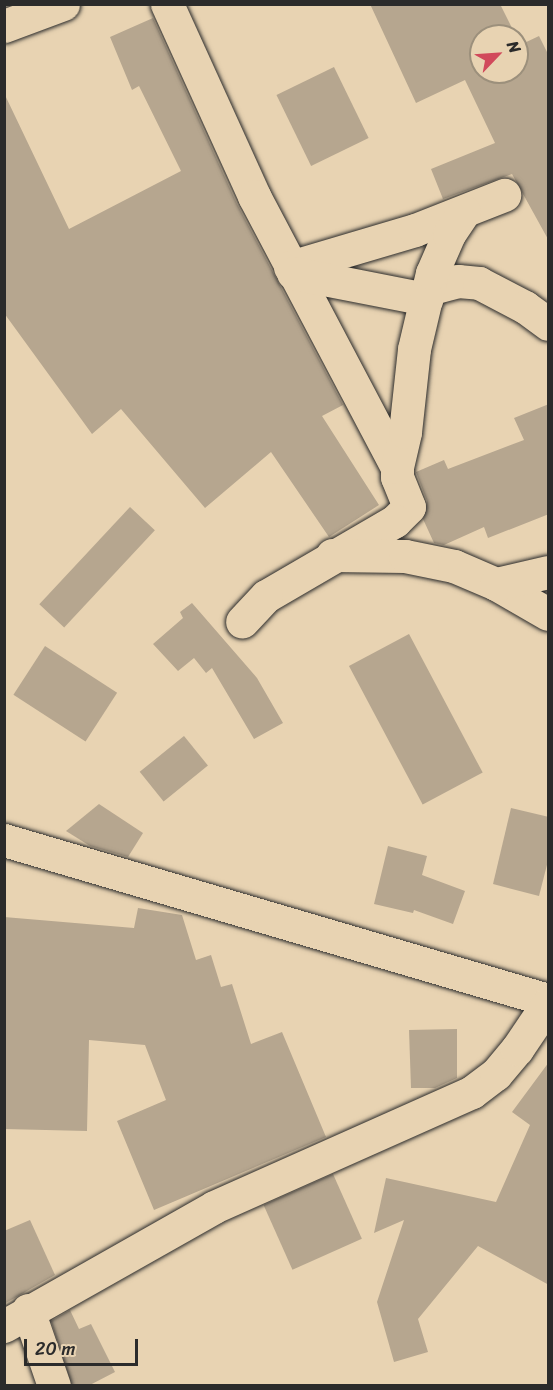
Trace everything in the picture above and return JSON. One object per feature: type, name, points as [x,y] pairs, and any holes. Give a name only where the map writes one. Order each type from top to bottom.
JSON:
[{"type":"street","points":[[4,26],[63,4]]},
{"type":"street","points":[[167,4],[292,270],[397,467]]},
{"type":"street","points":[[292,270],[464,212],[504,195]]},
{"type":"street","points":[[242,622],[266,596],[332,555],[395,521],[409,507],[397,477],[397,467],[407,421],[414,349],[440,252],[464,212]]},
{"type":"street","points":[[292,270],[427,294],[458,281],[479,283],[525,307],[549,324]]},
{"type":"street","points":[[332,555],[405,556],[454,566],[496,584],[549,614]]},
{"type":"street","points":[[496,584],[549,572]]},
{"type":"street","points":[[4,840],[549,1001],[517,1049],[496,1074],[472,1092],[245,1191],[16,1318],[54,1386]]},
{"type":"building","points":[[370,4],[500,4],[510,24],[469,24],[469,84],[529,84],[529,41],[539,36],[549,56],[549,241],[512,174],[443,199],[431,169],[495,143],[465,80],[416,103]]},
{"type":"building","points":[[153,18],[237,204],[343,405],[322,416],[379,505],[329,537],[271,452],[205,508],[121,409],[92,434],[4,313],[4,93],[69,229],[181,171],[139,86],[132,90],[110,37]]},
{"type":"building","points":[[334,67],[369,138],[311,166],[276,95]]},
{"type":"building","points":[[549,404],[549,514],[488,538],[484,527],[444,545],[434,543],[423,519],[427,501],[416,472],[444,460],[448,469],[524,440],[514,418]]},
{"type":"building","points":[[130,507],[155,530],[64,627],[39,604]]},
{"type":"building","points":[[192,603],[257,678],[283,723],[254,739],[212,668],[206,673],[194,658],[178,671],[153,644],[183,618],[180,612]]},
{"type":"building","points":[[409,634],[483,773],[423,805],[349,666]]},
{"type":"building","points":[[45,646],[117,693],[86,741],[13,695]]},
{"type":"building","points":[[184,736],[208,766],[164,801],[140,772]]},
{"type":"building","points":[[99,804],[143,833],[128,857],[90,846],[66,831]]},
{"type":"building","points":[[511,808],[549,817],[549,857],[539,896],[493,884]]},
{"type":"building","points":[[388,846],[427,856],[422,875],[465,891],[453,924],[414,910],[413,913],[374,904]]},
{"type":"building","points":[[138,908],[182,915],[196,960],[211,955],[221,987],[232,984],[251,1044],[282,1032],[326,1137],[154,1210],[117,1121],[166,1100],[145,1045],[89,1040],[87,1131],[4,1129],[4,917],[134,928]]},
{"type":"building","points":[[457,1029],[457,1078],[435,1088],[411,1088],[409,1030]]},
{"type":"building","points":[[549,1062],[549,1285],[478,1246],[418,1319],[428,1352],[394,1362],[377,1302],[404,1220],[374,1233],[386,1178],[496,1202],[530,1125],[512,1112]]},
{"type":"building","points":[[333,1174],[362,1239],[292,1270],[264,1205]]},
{"type":"building","points":[[30,1220],[55,1275],[4,1304],[4,1231]]},
{"type":"building","points":[[70,1310],[79,1329],[91,1324],[115,1372],[88,1386],[72,1386],[51,1321]]}]
